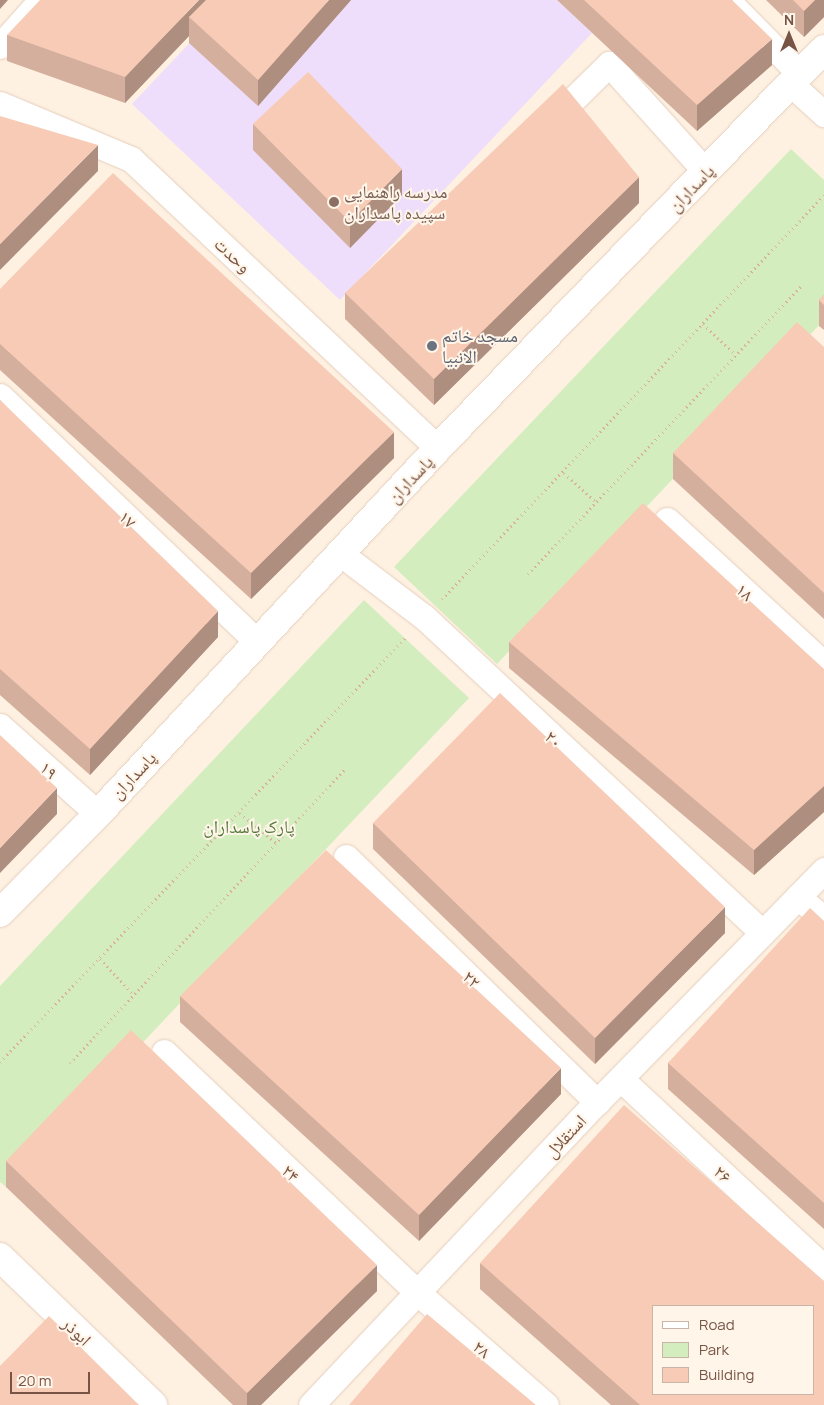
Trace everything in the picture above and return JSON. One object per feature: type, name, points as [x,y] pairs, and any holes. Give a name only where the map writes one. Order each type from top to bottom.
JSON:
[{"type":"street","points":[[0,46],[41,0]]},
{"type":"street","points":[[727,0],[824,114]]},
{"type":"street","name":"پاسداران","points":[[0,913],[98,814],[438,448],[824,49]]},
{"type":"street","points":[[535,137],[609,64],[706,172]]},
{"type":"street","name":"وحدت","points":[[0,104],[131,159],[438,448]]},
{"type":"street","name":"۱۷","points":[[0,396],[256,642]]},
{"type":"street","name":"۱۸","points":[[667,520],[824,664]]},
{"type":"street","name":"۲۰","points":[[341,554],[424,617],[761,931]]},
{"type":"street","name":"۱۹","points":[[0,726],[98,814]]},
{"type":"street","name":"۲۲","points":[[346,857],[597,1102]]},
{"type":"street","name":"استقلال","points":[[311,1405],[418,1294],[597,1102],[622,1080],[761,931],[824,870]]},
{"type":"street","points":[[798,897],[824,920]]},
{"type":"street","name":"۲۴","points":[[164,1052],[418,1294]]},
{"type":"street","name":"۲۶","points":[[622,1080],[824,1268]]},
{"type":"street","name":"ابوذر","points":[[0,1257],[153,1405]]},
{"type":"street","name":"۲۸","points":[[418,1294],[546,1405]]},
{"type":"street","points":[[36,1330],[55,1310]]},
{"type":"path","points":[[528,574],[802,285]]},
{"type":"path","points":[[703,324],[736,355]]},
{"type":"path","points":[[564,473],[596,502]]},
{"type":"path","points":[[70,1064],[345,769]]},
{"type":"path","points":[[240,813],[276,843]]},
{"type":"path","points":[[100,959],[134,995]]},
{"type":"shaded area","name":"مدرسه راهنمایی سپیده پاسداران","points":[[230,0],[557,0],[592,33],[340,300],[132,104]]},
{"type":"green space","points":[[791,149],[824,180],[824,320],[497,664],[394,567]]},
{"type":"green space","name":"پارک پاسداران","points":[[364,600],[469,698],[6,1187],[0,1182],[0,986]]},
{"type":"building","points":[[40,0],[199,0],[125,77],[7,35]]},
{"type":"building","points":[[206,0],[329,0],[258,80],[189,17]]},
{"type":"building","points":[[584,0],[732,0],[772,39],[697,105]]},
{"type":"building","points":[[793,0],[815,0],[804,11]]},
{"type":"building","points":[[308,72],[402,169],[350,222],[253,124]]},
{"type":"building","points":[[563,84],[639,177],[434,379],[345,293]]},
{"type":"building","points":[[0,116],[98,145],[0,244]]},
{"type":"building","points":[[113,173],[394,432],[251,573],[0,344],[0,289]]},
{"type":"building","points":[[824,295],[824,305],[819,300]]},
{"type":"building","points":[[797,322],[824,347],[824,593],[673,453]]},
{"type":"building","points":[[0,400],[218,611],[90,749],[0,669]]},
{"type":"building","points":[[643,503],[824,669],[824,786],[754,850],[509,642]]},
{"type":"building","points":[[500,693],[725,907],[595,1038],[373,823]]},
{"type":"building","points":[[0,735],[57,788],[0,848]]},
{"type":"building","points":[[326,850],[561,1068],[419,1215],[180,996]]},
{"type":"building","points":[[810,908],[824,921],[824,1203],[668,1063]]},
{"type":"building","points":[[131,1030],[377,1265],[247,1393],[6,1161]]},
{"type":"building","points":[[624,1105],[824,1281],[824,1405],[640,1405],[480,1263]]},
{"type":"building","points":[[427,1314],[536,1405],[349,1405]]},
{"type":"building","points":[[49,1316],[139,1405],[0,1405],[0,1366]]},
{"type":"place","name":"مدرسه راهنمایی سپیده پاسداران","points":[[334,202]]},
{"type":"place","name":"مسجد خاتم الانبیا","points":[[432,346]]}]
